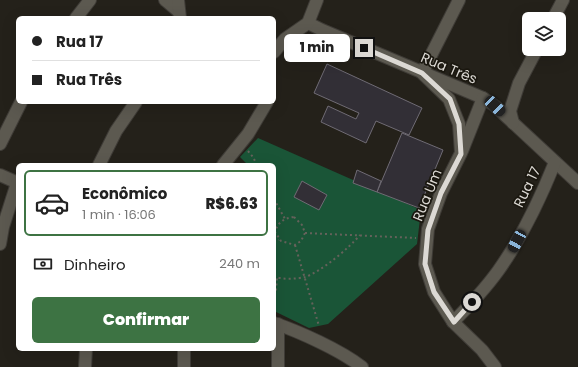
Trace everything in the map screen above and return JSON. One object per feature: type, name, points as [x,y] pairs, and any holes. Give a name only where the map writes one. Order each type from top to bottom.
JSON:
[{"type":"street","points":[[78,16],[90,0]]},
{"type":"street","points":[[165,0],[179,10]]},
{"type":"street","points":[[276,50],[285,40],[308,23],[317,0]]},
{"type":"street","points":[[459,0],[422,73],[450,99],[459,124],[461,154]]},
{"type":"street","points":[[556,12],[563,0]]},
{"type":"street","name":"Rua Três","points":[[308,23],[483,98],[495,106],[578,183]]},
{"type":"street","points":[[513,123],[510,111],[514,97],[519,83],[533,56]]},
{"type":"street","name":"Rua Um","points":[[483,98],[461,154],[441,193],[428,230],[425,264],[434,292],[454,322],[482,350],[495,367]]},
{"type":"street","points":[[0,144],[20,104]]},
{"type":"street","points":[[100,163],[116,131],[135,104]]},
{"type":"street","points":[[225,163],[248,134],[265,104]]},
{"type":"street","name":"Rua 17","points":[[454,322],[481,292],[510,253],[548,179],[555,162]]},
{"type":"street","points":[[0,175],[16,183]]},
{"type":"street","points":[[0,244],[3,227],[16,186]]},
{"type":"street","points":[[278,367],[276,324],[305,336],[350,358],[362,367]]},
{"type":"street","points":[[85,367],[86,351]]},
{"type":"street","points":[[184,351],[184,367]]},
{"type":"path","points":[[247,149],[255,163]]},
{"type":"path","points":[[276,203],[285,219]]},
{"type":"path","points":[[276,229],[282,221],[294,217],[302,224],[305,233],[301,241],[294,245],[287,244],[279,240],[276,234]]},
{"type":"path","points":[[305,233],[418,238]]},
{"type":"path","points":[[276,291],[278,278],[304,277],[313,273],[340,254],[360,235]]},
{"type":"path","points":[[294,245],[319,326]]},
{"type":"green space","points":[[258,138],[421,210],[417,244],[328,324],[309,328],[276,312],[276,163],[246,163],[240,157]]},
{"type":"building","points":[[327,64],[422,108],[409,135],[376,121],[366,143],[321,122],[328,106],[356,119],[359,113],[314,93]]},
{"type":"building","points":[[402,133],[443,150],[419,208],[377,192]]},
{"type":"building","points":[[357,170],[381,181],[377,192],[353,183]]},
{"type":"building","points":[[302,181],[327,195],[319,210],[294,197]]},
{"type":"route","points":[[364,48],[422,73],[450,99],[459,124],[461,154],[441,193],[428,230],[425,264],[434,292],[454,322],[472,302]]}]
